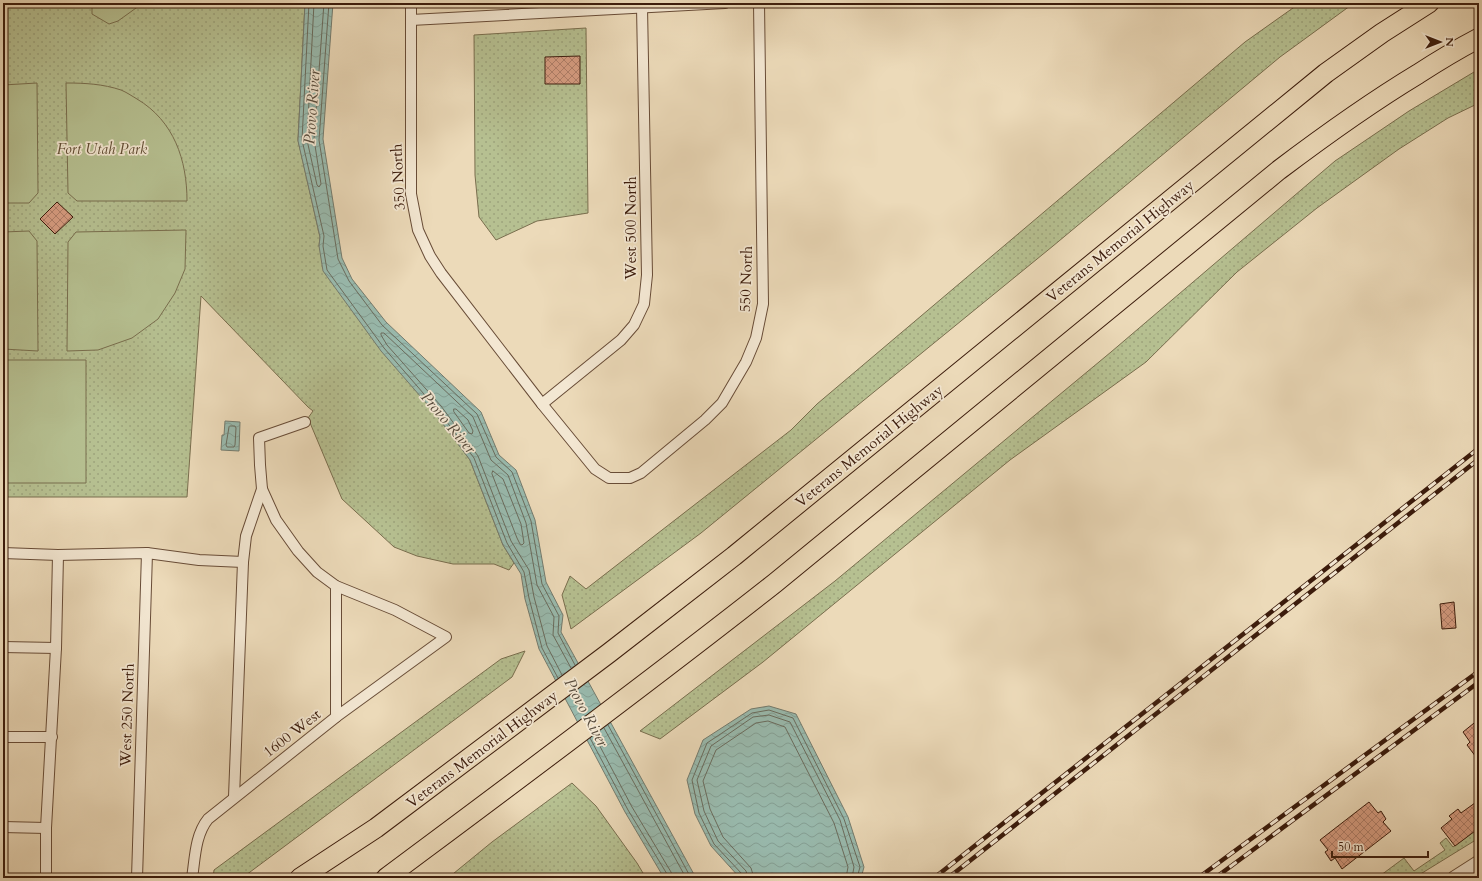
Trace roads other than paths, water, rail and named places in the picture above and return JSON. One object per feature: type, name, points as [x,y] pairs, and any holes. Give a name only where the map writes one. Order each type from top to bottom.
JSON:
[{"type":"highway","name":"Veterans Memorial Highway","points":[[300,878],[376,828],[609,653],[734,556],[1326,73],[1382,33],[1429,3]]},
{"type":"highway","points":[[386,878],[549,756],[775,583],[1279,170],[1336,127],[1442,59],[1479,38]]},
{"type":"street","name":"350 North","points":[[411,3],[411,194],[418,230],[430,256],[441,273],[542,404]]},
{"type":"street","points":[[411,20],[725,3]]},
{"type":"street","name":"550 North","points":[[542,404],[595,469],[609,478],[630,478],[641,473],[705,420],[722,403],[746,362],[756,338],[763,304],[759,3]]},
{"type":"street","name":"West 500 North","points":[[542,404],[621,340],[634,325],[644,304],[647,275],[642,7]]},
{"type":"street","points":[[305,422],[259,438],[262,489],[276,520],[298,551],[318,572],[336,586],[336,717]]},
{"type":"street","points":[[234,797],[243,562],[246,536],[262,489]]},
{"type":"street","points":[[3,553],[58,555],[147,552],[199,560],[243,562]]},
{"type":"street","name":"West 250 North","points":[[137,878],[147,552]]},
{"type":"street","points":[[46,878],[46,828],[56,648],[58,555]]},
{"type":"street","name":"1600 West","points":[[192,878],[199,834],[202,826],[208,820],[234,797],[336,717],[446,637],[395,610],[336,586]]},
{"type":"street","points":[[3,647],[56,648]]},
{"type":"street","points":[[3,737],[52,737]]},
{"type":"street","points":[[3,827],[46,828]]},
{"type":"street","points":[[1454,878],[1479,862]]},
{"type":"water","name":"Provo River","points":[[305,3],[333,3],[323,139],[342,258],[352,279],[386,322],[481,412],[499,455],[516,470],[535,520],[546,582],[563,615],[561,632],[696,878],[664,878],[625,812],[539,649],[525,599],[521,574],[503,545],[470,460],[434,412],[381,351],[323,271],[319,246],[320,237],[298,141]]},
{"type":"water","points":[[225,421],[240,422],[239,451],[221,450]]},
{"type":"water","points":[[769,706],[796,714],[848,817],[864,867],[861,878],[740,878],[711,846],[695,814],[687,780],[703,740],[751,709]]},
{"type":"railway","points":[[934,878],[1479,448]]},
{"type":"railway","points":[[948,878],[1479,459]]},
{"type":"railway","points":[[1198,878],[1479,671]]},
{"type":"railway","points":[[1215,878],[1479,682]]},
{"type":"park label","name":"Fort Utah Park","points":[[102,149]]}]
